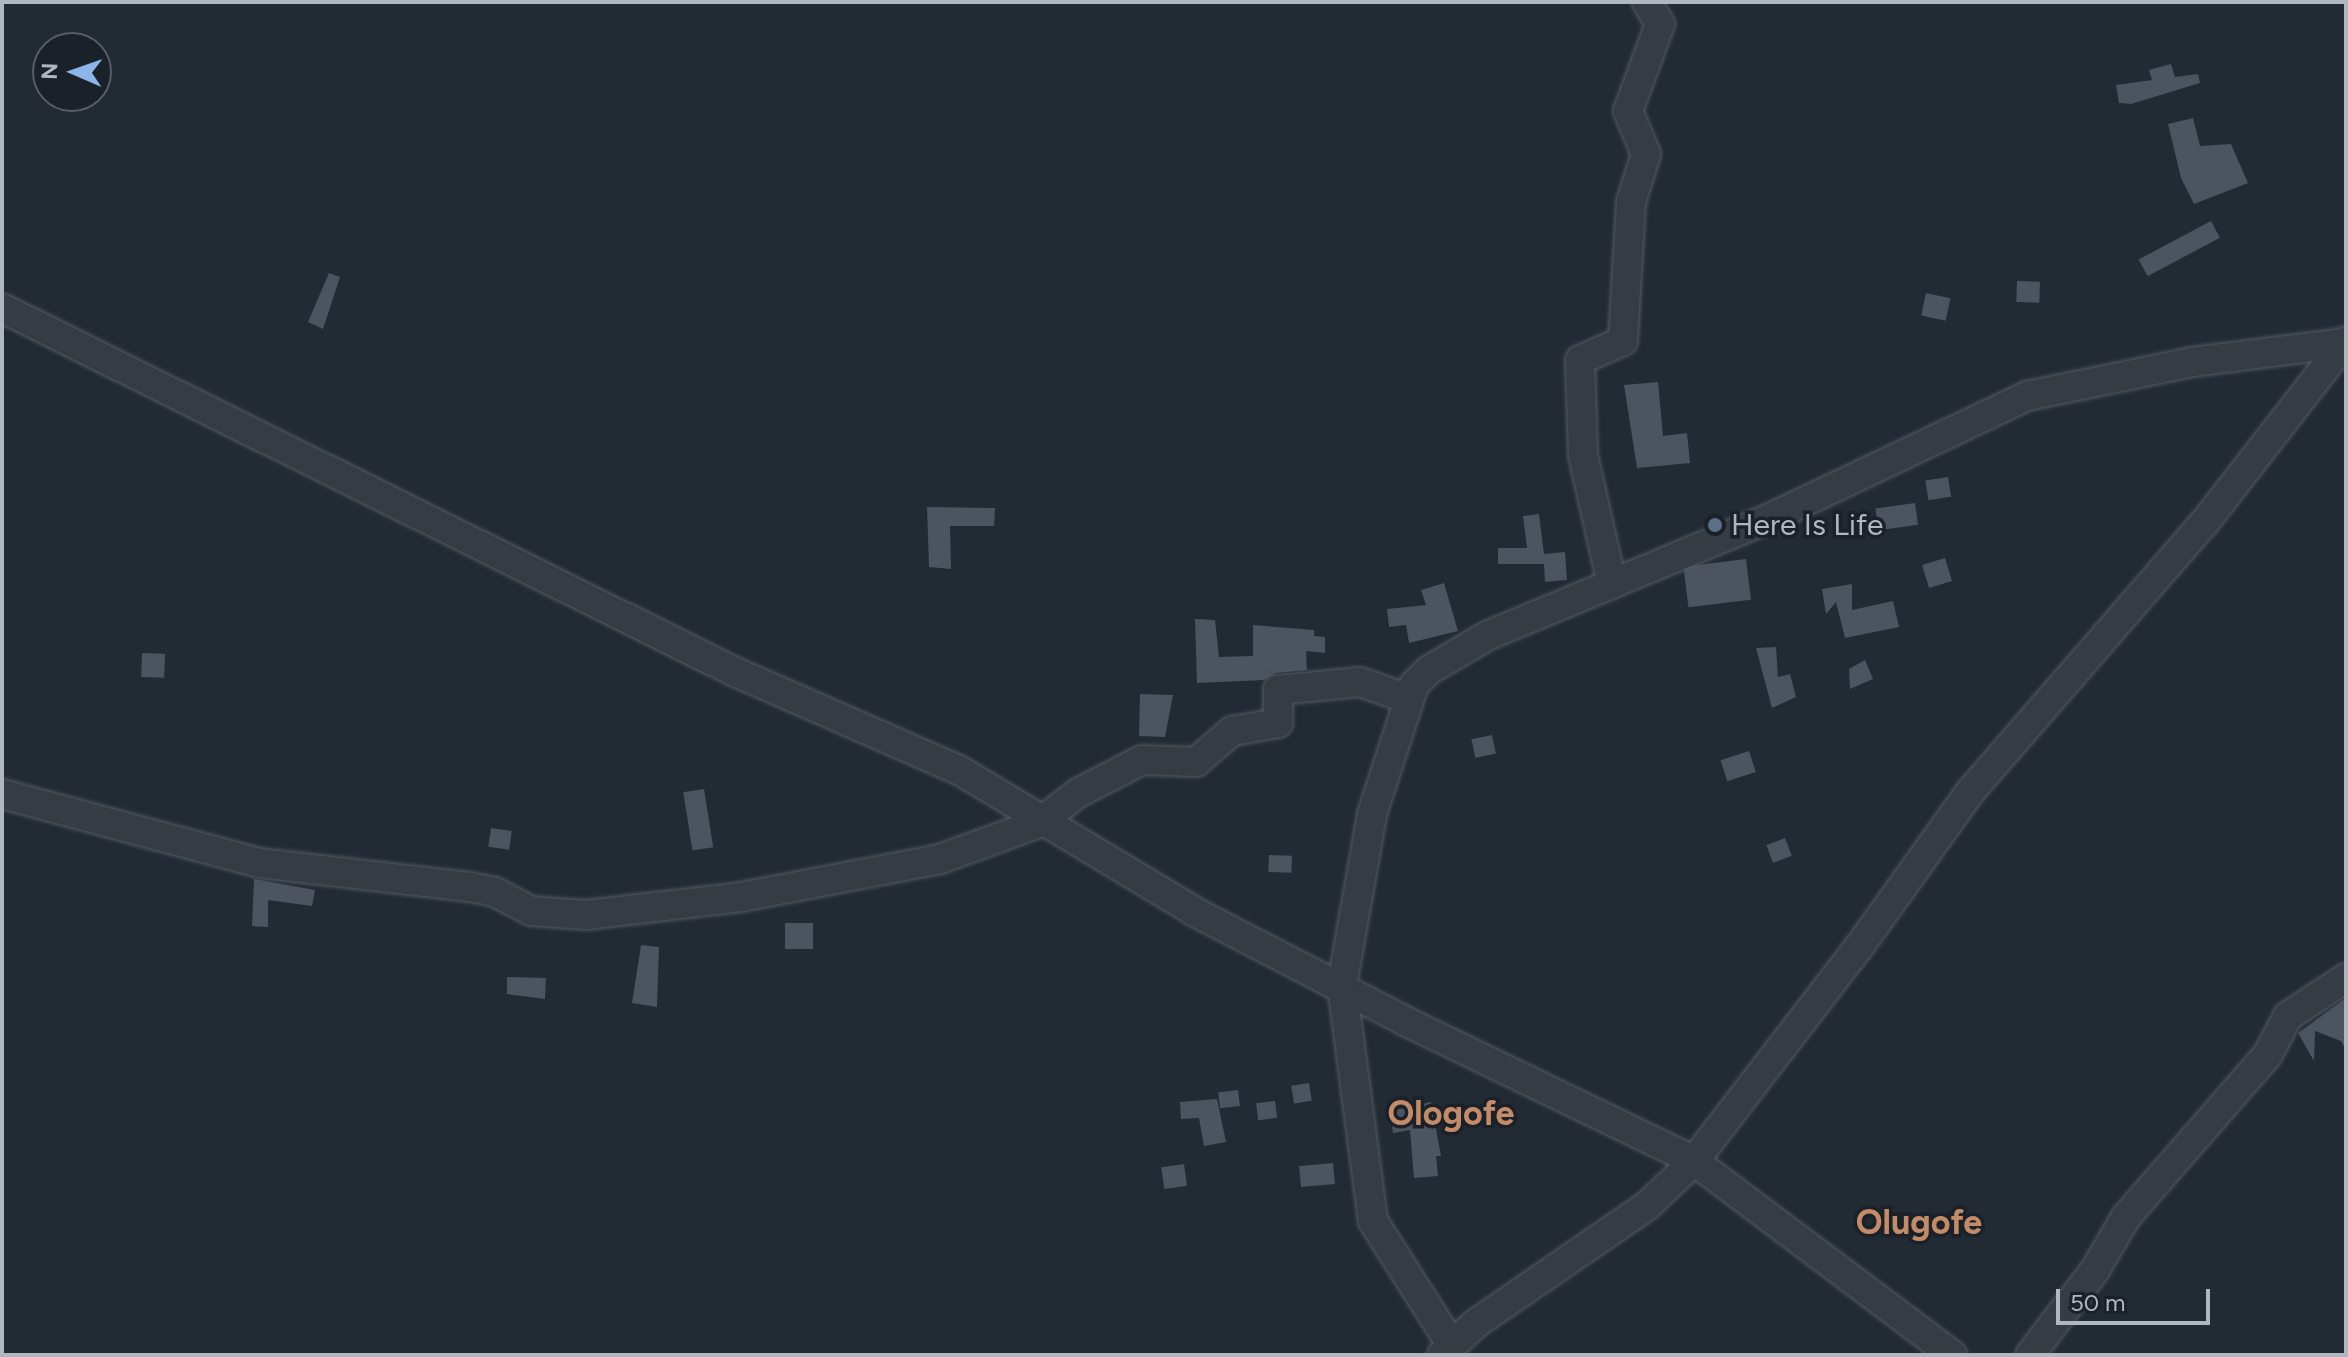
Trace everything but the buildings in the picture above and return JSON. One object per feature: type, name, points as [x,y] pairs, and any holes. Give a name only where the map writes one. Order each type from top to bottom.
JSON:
[{"type":"street","points":[[1612,584],[1583,455],[1580,360],[1623,341],[1631,202],[1646,154],[1628,111],[1660,24],[1647,2]]},
{"type":"street","points":[[2,308],[706,658],[959,770],[1039,823],[1195,912],[1342,985],[1405,1021],[1694,1161],[1952,1355]]},
{"type":"street","points":[[2345,342],[2205,522],[1970,792],[1859,947],[1694,1161],[1647,1206],[1446,1349],[1373,1221],[1342,985],[1372,814],[1406,698],[1429,670],[1489,635],[1768,519],[2027,396],[2192,362],[2345,342]]},
{"type":"street","points":[[2,794],[259,863],[470,887],[495,892],[531,911],[561,916],[841,882],[940,859],[1039,823],[1078,793],[1142,760],[1196,762],[1232,731],[1278,723],[1278,690],[1360,682],[1406,698]]},
{"type":"street","points":[[2030,1355],[2095,1270],[2126,1217],[2268,1054],[2288,1016],[2346,978]]},
{"type":"place","name":"Here Is Life","points":[[1715,525]]},
{"type":"district","name":"Ologofe","points":[[1451,1114]]},
{"type":"district","name":"Olugofe","points":[[1919,1223]]}]
